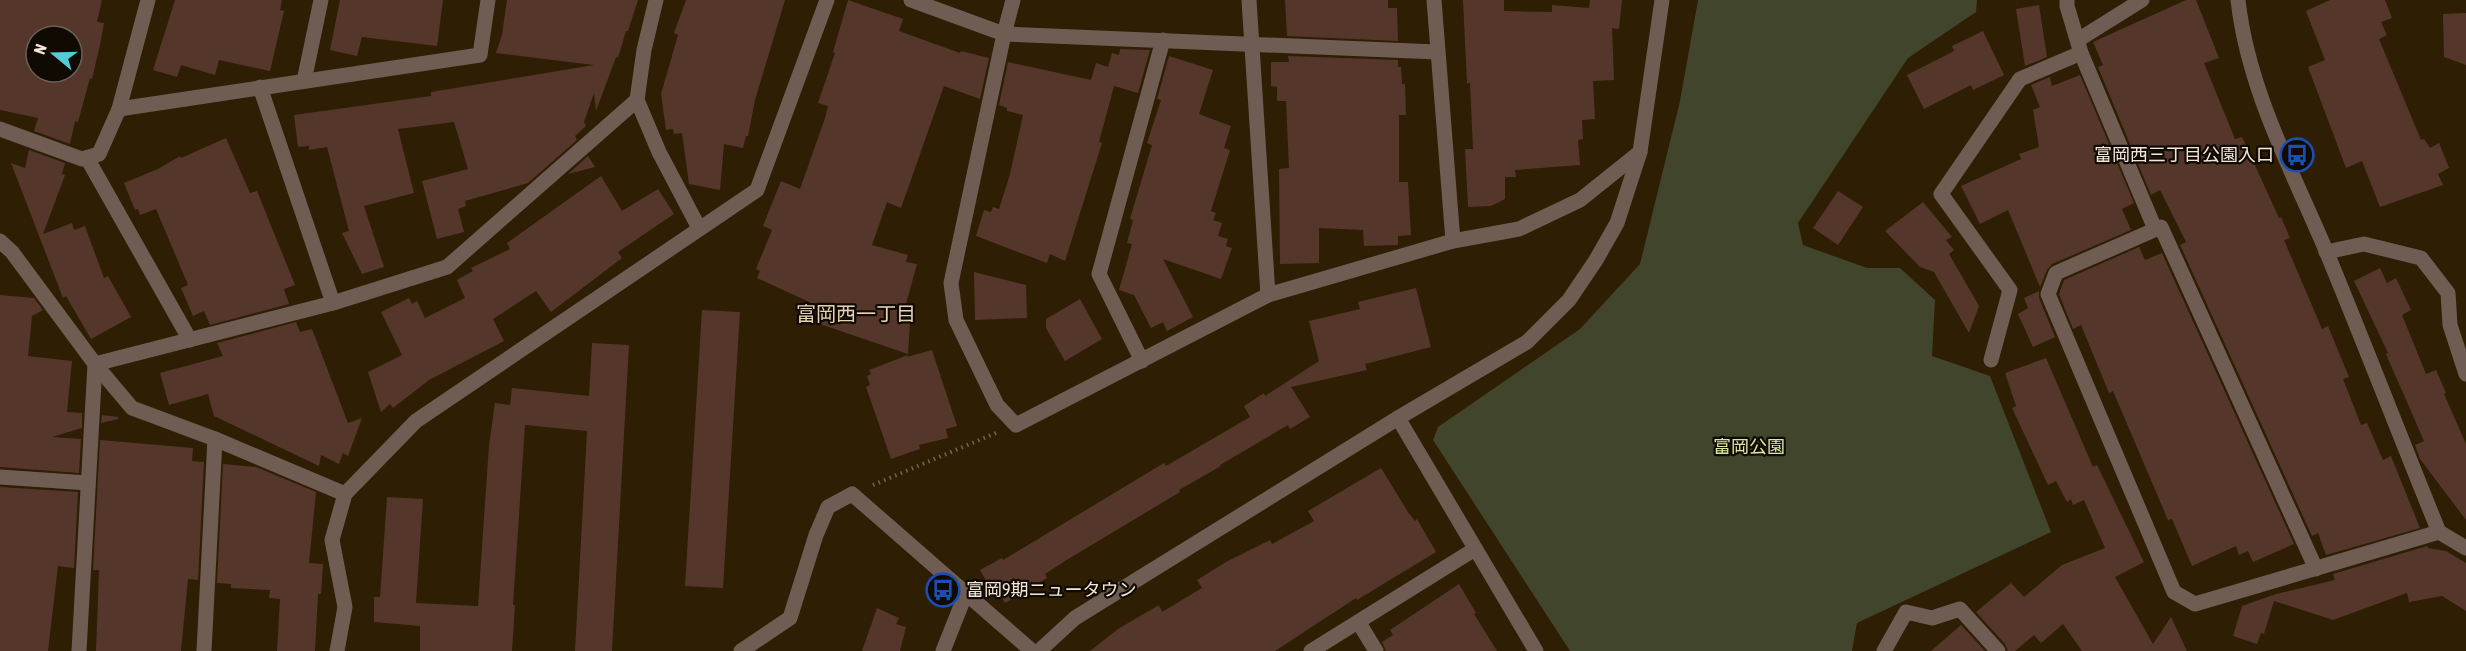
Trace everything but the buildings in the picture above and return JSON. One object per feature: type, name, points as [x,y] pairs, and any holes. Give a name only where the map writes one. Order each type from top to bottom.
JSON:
[{"type":"street","points":[[0,129],[82,159],[99,154],[119,109],[148,0]]},
{"type":"street","points":[[304,81],[321,0]]},
{"type":"street","points":[[119,109],[480,55],[488,0]]},
{"type":"street","points":[[656,0],[644,50],[637,100],[659,152],[699,228]]},
{"type":"street","points":[[338,651],[345,608],[332,540],[345,494],[416,422],[757,190],[827,0]]},
{"type":"street","points":[[911,0],[1004,34],[1437,52]]},
{"type":"street","points":[[1013,0],[951,283],[956,320],[997,405],[1016,425],[1268,295],[1453,242],[1519,229],[1580,200],[1640,152]]},
{"type":"street","points":[[1249,0],[1268,295]]},
{"type":"street","points":[[1434,0],[1453,242]]},
{"type":"street","points":[[1039,651],[1075,618],[1398,418],[1527,342],[1569,300],[1617,223],[1640,152],[1662,0]]},
{"type":"street","points":[[2067,0],[2080,46],[2155,229]]},
{"type":"street","points":[[1991,360],[2010,290],[1941,194],[2020,79],[2080,46],[2142,0]]},
{"type":"street","points":[[2238,0],[2241,26],[2261,104],[2326,252],[2439,532],[2466,548]]},
{"type":"street","points":[[1142,361],[1099,274],[1163,40]]},
{"type":"street","points":[[260,87],[333,303]]},
{"type":"street","points":[[95,364],[333,303],[447,267],[637,100]]},
{"type":"street","points":[[87,158],[190,340]]},
{"type":"street","points":[[2316,569],[2161,227],[2056,273],[2048,294],[2174,592],[2195,604],[2316,569],[2439,532]]},
{"type":"street","points":[[0,241],[12,252],[95,364],[132,408],[214,439],[345,494]]},
{"type":"street","points":[[2326,252],[2364,244],[2421,258],[2448,292],[2450,325],[2466,374]]},
{"type":"street","points":[[79,651],[95,364]]},
{"type":"street","points":[[1398,418],[1536,651]]},
{"type":"street","points":[[204,651],[214,439]]},
{"type":"street","points":[[0,477],[88,483]]},
{"type":"street","points":[[741,651],[790,618],[816,536],[828,507],[852,494],[1032,651]]},
{"type":"street","points":[[1311,651],[1475,549]]},
{"type":"street","points":[[943,651],[966,593]]},
{"type":"street","points":[[1884,651],[1906,612],[1932,618],[1960,609],[1998,651]]},
{"type":"street","points":[[1359,623],[1376,651]]},
{"type":"path","points":[[852,494],[1016,425]]},
{"type":"green space","name":"富岡公園","points":[[1698,0],[1977,0],[1976,12],[1908,58],[1798,223],[1803,245],[1867,268],[1900,268],[1935,300],[1932,356],[1990,376],[2051,532],[1857,623],[1852,651],[1570,651],[1433,440],[1438,427],[1580,329],[1640,264],[1680,101]]},
{"type":"place","name":"富岡西三丁目公園入口","points":[[2297,155]]},
{"type":"place","name":"富岡9期ニュータウン","points":[[943,590]]},
{"type":"district","name":"富岡西一丁目","points":[[856,314]]}]
